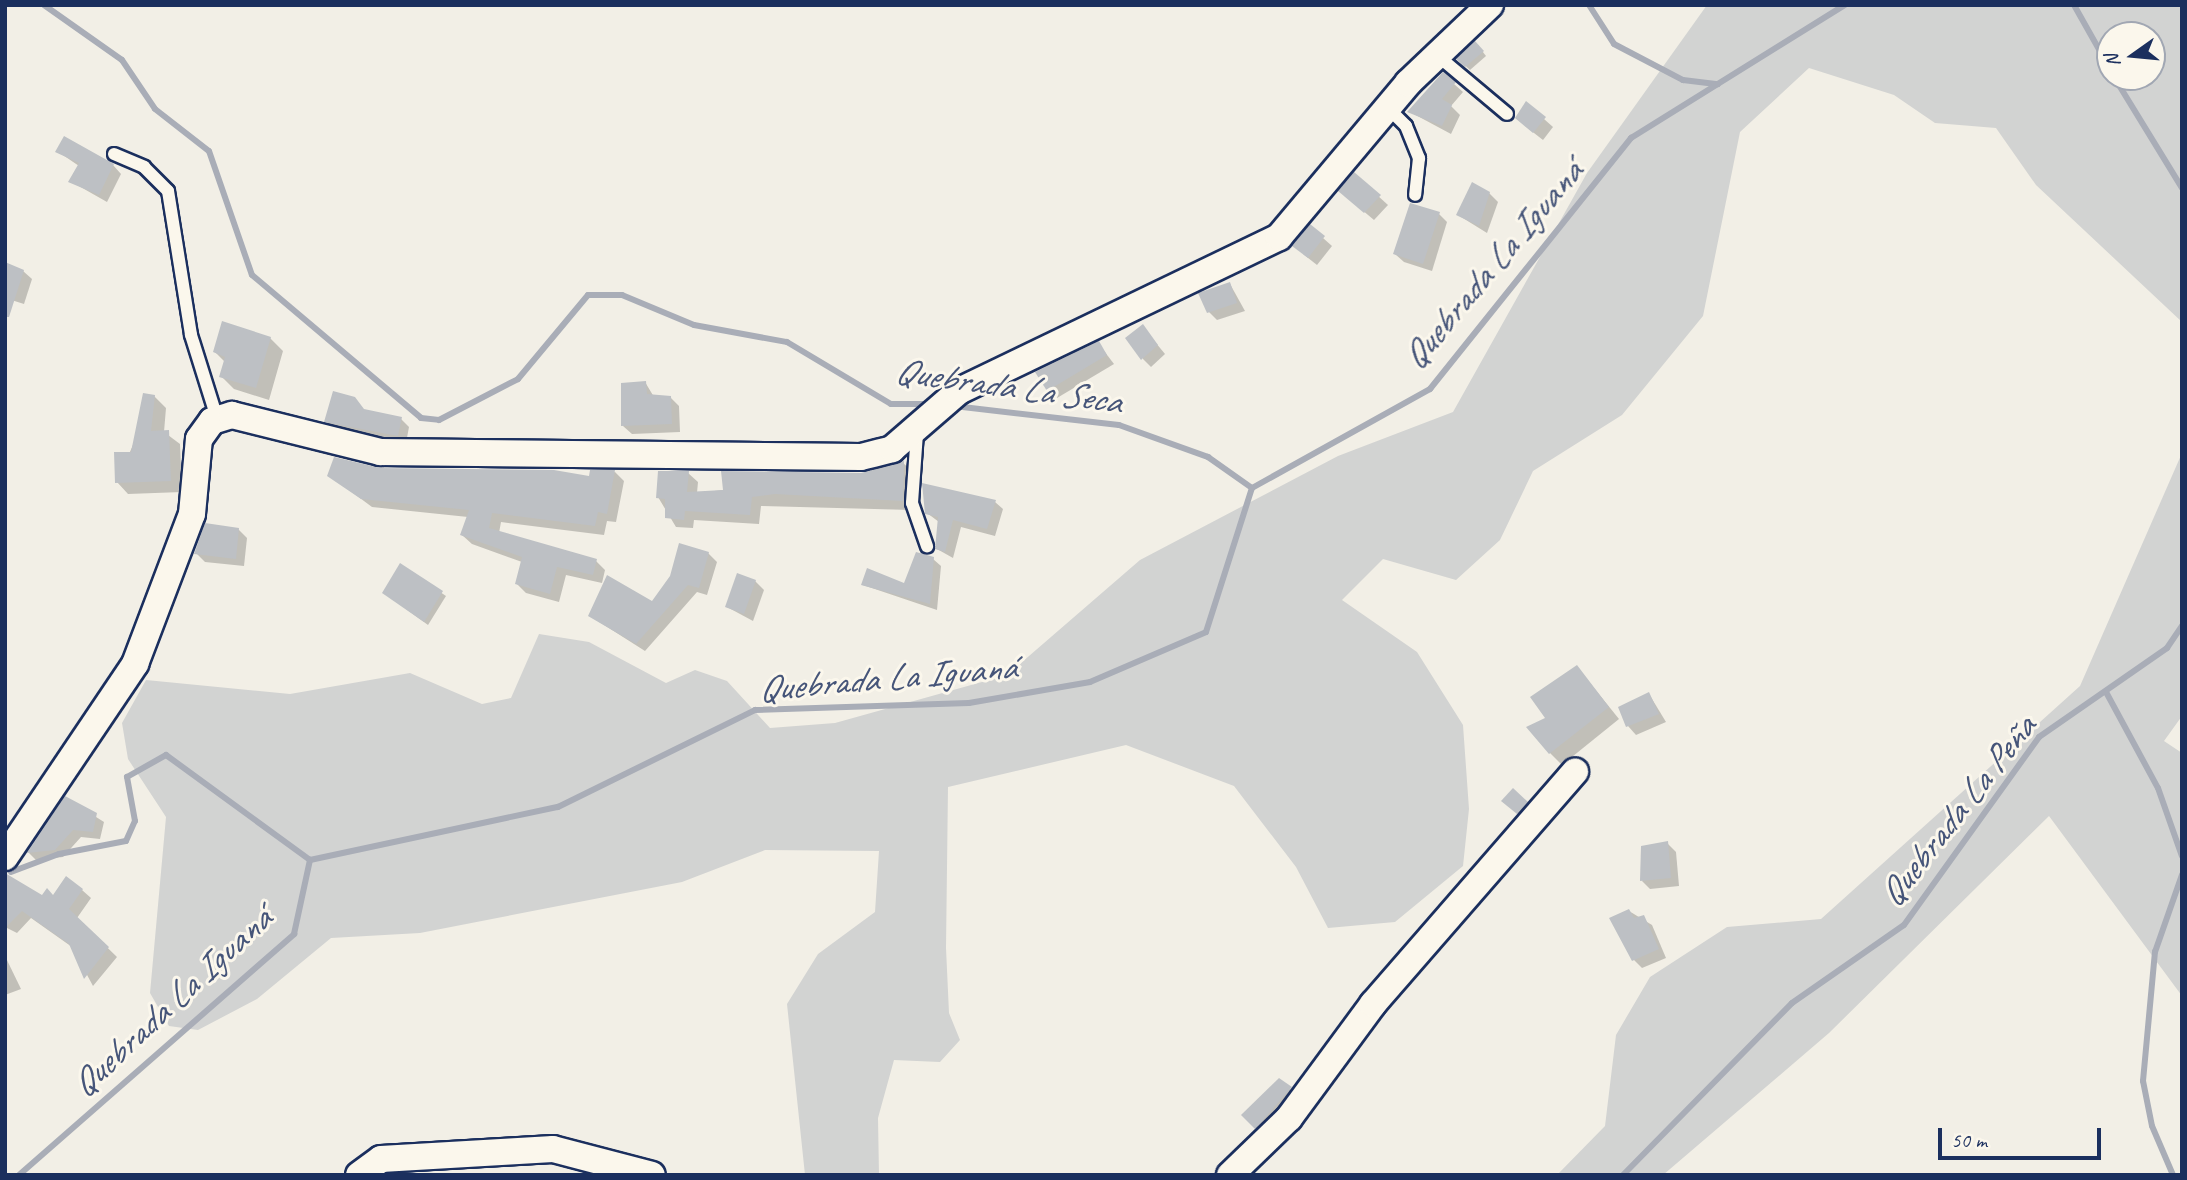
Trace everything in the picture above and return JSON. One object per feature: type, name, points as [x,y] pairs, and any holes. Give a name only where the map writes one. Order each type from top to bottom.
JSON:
[{"type":"street","points":[[5,857],[135,664],[192,514],[199,439],[217,418],[232,415],[380,452],[861,457],[918,433],[959,391],[1273,241],[1387,107],[1490,5]]},
{"type":"street","points":[[1230,1175],[1289,1118],[1373,1004],[1575,772]]},
{"type":"street","points":[[359,1175],[382,1159],[554,1149],[652,1175]]},
{"type":"lane","points":[[1438,56],[1507,114]]},
{"type":"lane","points":[[1387,107],[1406,126],[1419,159],[1415,195]]},
{"type":"lane","points":[[114,154],[144,167],[167,191],[194,345],[217,418]]},
{"type":"lane","points":[[918,433],[912,503],[927,546]]},
{"type":"shaded area","points":[[1707,5],[2182,5],[2182,322],[2036,185],[1996,128],[1935,123],[1894,95],[1809,68],[1740,132],[1703,316],[1622,415],[1533,471],[1500,540],[1456,580],[1383,559],[1342,600],[1417,652],[1463,725],[1469,809],[1463,866],[1395,922],[1328,928],[1296,867],[1234,786],[1126,745],[948,787],[946,948],[949,1013],[960,1040],[940,1062],[894,1060],[878,1118],[879,1175],[805,1175],[787,1004],[818,954],[875,912],[879,851],[765,850],[682,882],[420,933],[331,938],[257,999],[198,1030],[169,1026],[150,993],[166,817],[128,759],[122,723],[146,680],[290,694],[410,673],[482,704],[511,698],[539,634],[589,642],[666,683],[695,670],[727,681],[770,728],[835,723],[1007,675],[1140,560],[1338,456],[1453,412],[1587,173]]},
{"type":"shaded area","points":[[2182,453],[2182,716],[2164,741],[2182,753],[2182,996],[2049,816],[1829,1033],[1663,1175],[1557,1175],[1605,1126],[1616,1035],[1650,977],[1727,927],[1821,919],[2080,686]]},
{"type":"building","points":[[1475,41],[1484,51],[1465,67],[1456,59]]},
{"type":"building","points":[[1443,72],[1456,82],[1442,99],[1452,105],[1442,126],[1407,112]]},
{"type":"building","points":[[1526,101],[1546,117],[1533,133],[1515,118]]},
{"type":"building","points":[[64,136],[114,164],[99,195],[68,182],[79,163],[55,152]]},
{"type":"building","points":[[1354,172],[1381,195],[1364,213],[1338,191]]},
{"type":"building","points":[[1472,182],[1490,192],[1479,226],[1456,215]]},
{"type":"building","points":[[1410,203],[1440,212],[1423,264],[1393,254]]},
{"type":"building","points":[[1310,224],[1325,236],[1308,258],[1292,246]]},
{"type":"building","points":[[5,262],[24,270],[9,317],[5,317]]},
{"type":"building","points":[[1230,282],[1237,303],[1207,313],[1198,293]]},
{"type":"building","points":[[222,321],[271,337],[256,388],[219,377],[225,357],[213,352]]},
{"type":"building","points":[[1143,324],[1158,345],[1141,360],[1125,338]]},
{"type":"building","points":[[1099,341],[1107,355],[1047,391],[1035,372]]},
{"type":"building","points":[[646,381],[647,394],[671,396],[672,424],[621,426],[621,383]]},
{"type":"building","points":[[333,391],[355,397],[364,409],[402,417],[398,436],[324,422]]},
{"type":"building","points":[[143,393],[155,395],[151,431],[169,430],[171,481],[115,483],[114,452],[131,452]]},
{"type":"building","points":[[334,457],[380,468],[554,470],[589,476],[590,470],[615,470],[607,514],[598,512],[595,526],[492,513],[489,528],[597,559],[593,575],[557,567],[550,594],[515,584],[522,557],[460,535],[469,510],[361,499],[327,476]]},
{"type":"building","points":[[904,461],[903,501],[775,494],[752,497],[750,515],[685,511],[684,520],[665,518],[665,499],[656,498],[658,471],[689,471],[687,492],[723,490],[721,471],[861,473]]},
{"type":"building","points":[[922,483],[996,500],[987,529],[953,520],[945,552],[935,549],[938,517],[925,514]]},
{"type":"building","points":[[205,523],[239,528],[236,559],[194,554]]},
{"type":"building","points":[[679,543],[709,552],[699,588],[688,585],[636,644],[588,616],[607,575],[652,601],[670,576]]},
{"type":"building","points":[[916,552],[934,557],[930,604],[861,585],[867,568],[904,583]]},
{"type":"building","points":[[400,563],[443,591],[424,622],[382,593]]},
{"type":"building","points":[[737,573],[756,580],[744,614],[725,607]]},
{"type":"building","points":[[1577,665],[1609,707],[1549,754],[1526,727],[1545,718],[1530,697]]},
{"type":"building","points":[[1649,692],[1659,714],[1626,727],[1618,707]]},
{"type":"building","points":[[1513,788],[1528,802],[1517,814],[1501,801]]},
{"type":"building","points":[[65,796],[97,813],[93,832],[73,830],[55,850],[27,853]]},
{"type":"building","points":[[1668,841],[1671,878],[1640,881],[1641,846]]},
{"type":"building","points":[[5,873],[42,895],[47,888],[53,895],[66,876],[83,889],[69,909],[109,947],[84,979],[69,944],[22,911],[5,928]]},
{"type":"building","points":[[1629,909],[1634,918],[1644,915],[1659,949],[1632,961],[1609,918]]},
{"type":"building","points":[[1279,1078],[1292,1087],[1255,1129],[1241,1115]]},
{"type":"waterway","name":"Quebrada La Seca","points":[[44,5],[122,60],[155,109],[209,151],[252,275],[421,418],[439,420],[518,379],[588,295],[622,295],[694,325],[787,342],[891,404],[929,404]]},
{"type":"waterway","points":[[1589,5],[1614,44],[1683,80],[1718,84]]},
{"type":"waterway","name":"Quebrada La Iguaná","points":[[19,1175],[294,934],[310,860],[558,807],[755,710],[969,703],[1090,682],[1206,632],[1252,488],[1430,389],[1631,138],[1845,5]]},
{"type":"waterway","name":"Quebrada La Peña","points":[[2074,5],[2096,44]]},
{"type":"waterway","name":"Quebrada La Peña","points":[[2123,91],[2182,188]]},
{"type":"waterway","name":"Quebrada La Seca","points":[[954,406],[1119,425],[1208,457],[1252,488]]},
{"type":"waterway","name":"Quebrada La Peña","points":[[1623,1175],[1792,1003],[1904,925],[2039,737],[2167,648],[2182,626]]},
{"type":"waterway","points":[[2106,692],[2158,788],[2182,856]]},
{"type":"waterway","points":[[11,872],[59,854],[126,841],[135,821],[127,777],[166,755],[310,860]]},
{"type":"waterway","points":[[2173,1175],[2152,1126],[2143,1081],[2155,952],[2182,875]]}]
